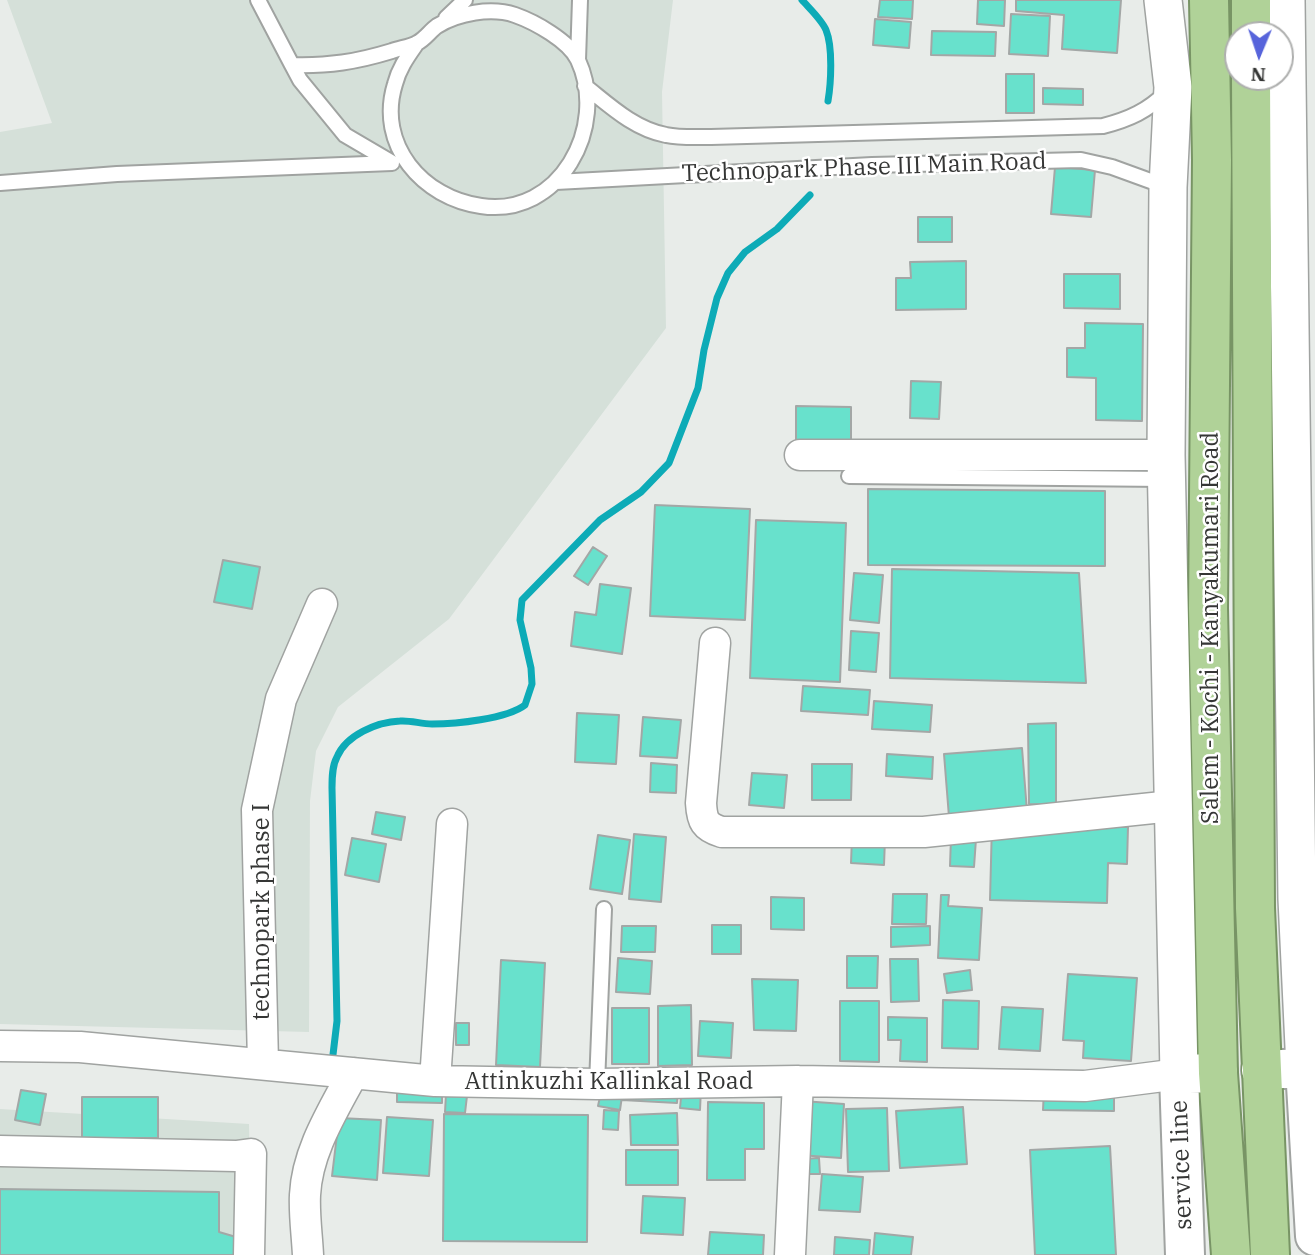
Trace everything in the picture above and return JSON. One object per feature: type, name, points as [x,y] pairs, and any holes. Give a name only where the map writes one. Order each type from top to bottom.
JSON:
[{"type":"highway","name":"Salem - Kochi - Kanyakumari Road","points":[[1209,0],[1212,160],[1208,608],[1218,1073],[1231,1255]]},
{"type":"highway","points":[[1251,0],[1251,21]]},
{"type":"highway","name":"Salem - Kochi - Kanyakumari Road","points":[[1251,91],[1255,908],[1270,1255]]},
{"type":"main road","points":[[1261,1070],[1310,1068],[1315,1236]]},
{"type":"main road","name":"Attinkuzhi Kallinkal Road","points":[[1180,1074],[1218,1073]]},
{"type":"main road","name":"service line","points":[[1180,1074],[1185,1255]]},
{"type":"street","points":[[1163,0],[1174,87],[1168,187],[1167,467],[1172,806],[1180,1074]]},
{"type":"street","points":[[1286,0],[1297,899],[1310,1068]]},
{"type":"street","points":[[800,455],[1167,467]]},
{"type":"street","name":"technopark phase I","points":[[263,1063],[257,810],[281,699],[322,604]]},
{"type":"street","points":[[715,643],[701,803],[702,818],[709,828],[722,832],[923,832],[1172,806]]},
{"type":"street","points":[[435,1081],[452,824]]},
{"type":"street","name":"Attinkuzhi Kallinkal Road","points":[[0,1046],[80,1047],[435,1081],[597,1084],[797,1081],[1085,1086],[1180,1074]]},
{"type":"street","points":[[308,1255],[305,1195],[308,1171],[343,1072]]},
{"type":"street","points":[[790,1255],[797,1081]]},
{"type":"street","points":[[0,1151],[236,1157],[251,1154],[249,1255]]},
{"type":"lane","points":[[258,0],[300,80],[345,135],[420,178]]},
{"type":"lane","points":[[465,0],[417,43],[403,63],[394,86],[391,111],[394,136],[404,159],[420,178],[439,194],[463,204],[487,208],[512,205],[536,196],[556,181],[573,161],[584,137],[588,112],[578,60],[579,0]]},
{"type":"lane","points":[[438,26],[462,16],[488,12],[514,15],[561,39],[578,60]]},
{"type":"lane","points":[[292,65],[328,66],[417,43]]},
{"type":"lane","name":"Technopark Phase III Main Road","points":[[585,86],[627,120],[645,128],[664,135],[711,137],[1103,125],[1121,121],[1150,108],[1174,87]]},
{"type":"lane","name":"Technopark Phase III Main Road","points":[[556,181],[858,166],[1082,160],[1168,187]]},
{"type":"lane","points":[[0,183],[117,174],[392,163]]},
{"type":"lane","points":[[849,476],[1167,467]]},
{"type":"lane","points":[[597,1084],[604,909]]},
{"type":"shaded area","points":[[7,0],[673,0],[662,92],[666,328],[449,619],[338,707],[316,751],[310,801],[309,1032],[0,1024],[0,132],[52,123]]},
{"type":"shaded area","points":[[0,1109],[249,1124],[251,1255],[0,1255]]},
{"type":"building","points":[[880,0],[913,0],[912,19],[878,17]]},
{"type":"building","points":[[978,0],[1005,0],[1004,26],[977,24]]},
{"type":"building","points":[[1016,0],[1121,0],[1117,53],[1062,49],[1064,15],[1016,11]]},
{"type":"building","points":[[1011,14],[1050,16],[1048,56],[1009,54]]},
{"type":"building","points":[[875,19],[911,22],[909,48],[873,45]]},
{"type":"building","points":[[932,31],[996,32],[995,56],[931,55]]},
{"type":"building","points":[[1006,74],[1034,74],[1034,113],[1006,113]]},
{"type":"building","points":[[1043,88],[1083,89],[1083,105],[1043,104]]},
{"type":"building","points":[[1055,167],[1095,170],[1091,217],[1051,214]]},
{"type":"building","points":[[918,217],[952,217],[952,242],[918,242]]},
{"type":"building","points":[[966,261],[966,309],[896,310],[896,278],[911,278],[910,262]]},
{"type":"building","points":[[1064,274],[1120,274],[1120,309],[1064,308]]},
{"type":"building","points":[[1085,323],[1143,324],[1142,421],[1096,420],[1096,378],[1067,377],[1067,348],[1085,348]]},
{"type":"building","points":[[911,381],[941,382],[939,419],[910,418]]},
{"type":"building","points":[[796,406],[851,407],[851,447],[796,447]]},
{"type":"building","points":[[868,489],[1105,491],[1105,566],[868,565]]},
{"type":"building","points":[[655,505],[750,509],[745,620],[650,616]]},
{"type":"building","points":[[756,520],[846,523],[840,682],[750,678]]},
{"type":"building","points":[[593,547],[607,556],[588,585],[574,576]]},
{"type":"building","points":[[223,560],[260,567],[252,609],[214,602]]},
{"type":"building","points":[[892,569],[1079,573],[1086,683],[890,678]]},
{"type":"building","points":[[854,573],[883,575],[879,623],[850,620]]},
{"type":"building","points":[[600,584],[631,588],[622,654],[571,646],[575,612],[596,615]]},
{"type":"building","points":[[851,631],[879,633],[876,672],[849,670]]},
{"type":"building","points":[[803,686],[870,690],[868,715],[801,711]]},
{"type":"building","points":[[874,701],[932,705],[930,732],[872,729]]},
{"type":"building","points":[[577,713],[619,715],[616,764],[575,762]]},
{"type":"building","points":[[643,717],[681,720],[677,758],[640,756]]},
{"type":"building","points":[[1056,723],[1056,805],[1029,804],[1028,724]]},
{"type":"building","points":[[1022,748],[1027,811],[949,817],[944,754]]},
{"type":"building","points":[[887,754],[933,757],[932,779],[886,776]]},
{"type":"building","points":[[651,763],[677,765],[676,793],[650,792]]},
{"type":"building","points":[[812,764],[852,764],[851,800],[812,800]]},
{"type":"building","points":[[752,773],[787,775],[784,808],[749,805]]},
{"type":"building","points":[[376,812],[405,817],[401,840],[372,834]]},
{"type":"building","points":[[992,823],[1128,827],[1127,864],[1108,863],[1107,903],[990,900]]},
{"type":"building","points":[[634,834],[666,837],[661,902],[629,899]]},
{"type":"building","points":[[598,835],[630,840],[622,894],[590,889]]},
{"type":"building","points":[[852,837],[885,839],[884,865],[851,863]]},
{"type":"building","points":[[951,837],[976,839],[974,867],[950,866]]},
{"type":"building","points":[[352,838],[386,844],[379,882],[345,875]]},
{"type":"building","points":[[893,894],[927,894],[926,924],[892,924]]},
{"type":"building","points":[[941,895],[949,895],[948,906],[982,908],[979,960],[938,958]]},
{"type":"building","points":[[771,897],[804,898],[804,930],[771,929]]},
{"type":"building","points":[[712,925],[741,925],[741,954],[712,954]]},
{"type":"building","points":[[622,926],[656,926],[655,952],[621,952]]},
{"type":"building","points":[[930,926],[930,945],[891,947],[891,927]]},
{"type":"building","points":[[847,956],[878,956],[877,988],[847,988]]},
{"type":"building","points":[[618,958],[652,961],[650,994],[616,992]]},
{"type":"building","points":[[890,959],[918,959],[919,1001],[891,1002]]},
{"type":"building","points":[[501,960],[545,963],[540,1067],[496,1065]]},
{"type":"building","points":[[970,970],[972,990],[947,993],[944,974]]},
{"type":"building","points":[[1068,974],[1137,978],[1131,1061],[1083,1058],[1084,1041],[1063,1040]]},
{"type":"building","points":[[752,979],[798,980],[796,1031],[754,1030]]},
{"type":"building","points":[[943,1000],[979,1001],[978,1049],[942,1048]]},
{"type":"building","points":[[840,1001],[879,1001],[879,1062],[840,1061]]},
{"type":"building","points":[[691,1005],[692,1065],[658,1066],[658,1006]]},
{"type":"building","points":[[1002,1007],[1043,1009],[1040,1051],[999,1049]]},
{"type":"building","points":[[612,1008],[649,1008],[649,1064],[612,1064]]},
{"type":"building","points":[[888,1017],[927,1018],[927,1062],[900,1061],[901,1040],[888,1040]]},
{"type":"building","points":[[700,1021],[733,1023],[731,1058],[698,1056]]},
{"type":"building","points":[[456,1023],[469,1023],[469,1045],[456,1045]]},
{"type":"building","points":[[623,1083],[678,1087],[677,1103],[622,1100]]},
{"type":"building","points":[[682,1087],[701,1088],[700,1110],[680,1108]]},
{"type":"building","points":[[1044,1089],[1114,1089],[1114,1111],[1043,1110]]},
{"type":"building","points":[[21,1090],[46,1094],[40,1125],[15,1120]]},
{"type":"building","points":[[397,1090],[442,1091],[442,1103],[397,1102]]},
{"type":"building","points":[[601,1092],[622,1096],[620,1110],[598,1106]]},
{"type":"building","points":[[446,1094],[467,1096],[465,1113],[445,1112]]},
{"type":"building","points":[[82,1097],[158,1097],[158,1138],[82,1138]]},
{"type":"building","points":[[802,1101],[844,1104],[841,1158],[799,1155]]},
{"type":"building","points":[[708,1102],[764,1103],[764,1149],[745,1149],[745,1180],[707,1180]]},
{"type":"building","points":[[963,1107],[967,1164],[900,1168],[896,1111]]},
{"type":"building","points":[[887,1108],[889,1171],[848,1172],[846,1109]]},
{"type":"building","points":[[604,1110],[619,1111],[618,1130],[603,1129]]},
{"type":"building","points":[[677,1113],[678,1145],[631,1145],[630,1115]]},
{"type":"building","points":[[444,1114],[588,1115],[587,1242],[443,1241]]},
{"type":"building","points":[[387,1117],[433,1120],[429,1176],[383,1173]]},
{"type":"building","points":[[339,1118],[381,1120],[377,1180],[332,1176]]},
{"type":"building","points":[[1110,1146],[1116,1255],[1035,1255],[1030,1150]]},
{"type":"building","points":[[626,1150],[678,1150],[678,1185],[626,1185]]},
{"type":"building","points":[[819,1158],[820,1174],[803,1174],[803,1159]]},
{"type":"building","points":[[822,1174],[863,1177],[860,1212],[819,1210]]},
{"type":"building","points":[[0,1189],[219,1192],[219,1232],[236,1237],[235,1255],[0,1255]]},
{"type":"building","points":[[643,1196],[685,1198],[683,1235],[641,1233]]},
{"type":"building","points":[[710,1232],[764,1235],[763,1255],[708,1255]]},
{"type":"building","points":[[875,1233],[913,1237],[911,1255],[873,1255]]},
{"type":"building","points":[[835,1237],[870,1240],[869,1255],[834,1255]]},
{"type":"waterway","points":[[802,0],[822,22],[828,37],[831,65],[828,101]]},
{"type":"waterway","points":[[332,1063],[337,1021],[332,784],[333,768],[341,749],[363,731],[382,724],[404,721],[432,724],[467,722],[506,714],[525,705],[532,684],[520,620],[522,600],[600,520],[641,492],[669,463],[698,388],[717,298],[728,273],[745,252],[777,229],[810,195]]}]
